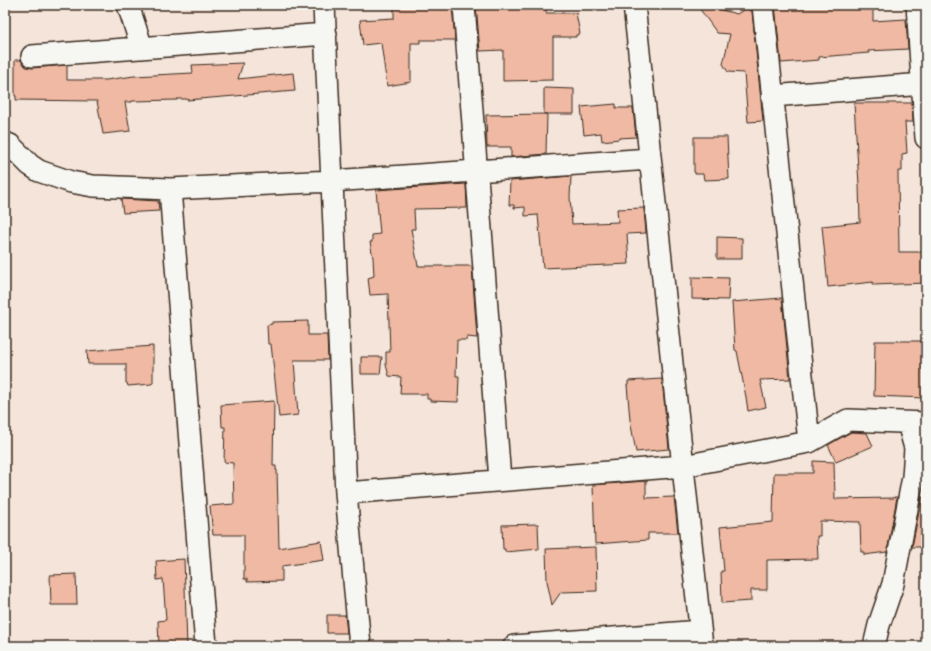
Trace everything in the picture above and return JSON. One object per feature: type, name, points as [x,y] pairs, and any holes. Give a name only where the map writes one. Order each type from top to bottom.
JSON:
[{"type":"street","points":[[128,5],[142,48]]},
{"type":"street","points":[[324,5],[346,493],[360,646]]},
{"type":"street","points":[[464,5],[500,480]]},
{"type":"street","points":[[514,646],[701,638],[634,5]]},
{"type":"street","points":[[763,5],[809,442]]},
{"type":"street","points":[[917,5],[926,138]]},
{"type":"street","points":[[32,56],[326,34]]},
{"type":"street","points":[[772,96],[922,84]]},
{"type":"street","points":[[5,143],[10,145],[39,172],[71,182],[93,186],[170,189],[332,181],[650,159]]},
{"type":"street","points":[[170,189],[206,646]]},
{"type":"street","points":[[346,493],[683,466],[809,442],[848,420],[917,423],[912,484],[893,584],[879,625],[874,646]]},
{"type":"building","points":[[394,5],[452,5],[455,40],[420,40],[420,43],[411,43],[411,82],[387,86],[381,43],[363,45],[360,20],[394,18]]},
{"type":"building","points":[[476,5],[546,5],[546,13],[576,13],[580,34],[576,35],[576,37],[553,37],[553,80],[503,81],[503,50],[480,51]]},
{"type":"building","points":[[697,5],[737,14],[745,9],[752,11],[763,121],[748,122],[744,73],[728,72],[723,64],[730,34],[717,33]]},
{"type":"building","points":[[775,5],[873,5],[873,21],[906,19],[908,49],[868,51],[869,53],[819,57],[819,60],[781,63]]},
{"type":"building","points":[[15,60],[21,60],[26,67],[32,68],[67,65],[67,80],[106,80],[134,76],[193,73],[192,65],[243,63],[238,79],[293,73],[295,91],[187,100],[177,99],[125,102],[130,131],[103,134],[97,101],[16,100]]},
{"type":"building","points":[[544,88],[574,89],[574,114],[544,114]]},
{"type":"building","points":[[854,103],[912,103],[913,122],[905,122],[907,153],[902,154],[902,171],[898,171],[899,252],[926,252],[926,283],[873,285],[873,282],[828,287],[822,226],[860,222]]},
{"type":"building","points":[[616,104],[616,108],[633,108],[636,137],[602,141],[601,133],[584,135],[581,107]]},
{"type":"building","points":[[547,114],[546,154],[511,157],[511,147],[487,147],[486,115]]},
{"type":"building","points":[[694,137],[727,137],[729,179],[704,180],[703,174],[695,174]]},
{"type":"building","points":[[571,176],[570,197],[572,224],[618,222],[617,209],[644,208],[646,233],[627,234],[629,264],[543,268],[538,215],[525,216],[525,207],[514,208],[514,205],[509,205],[510,181]]},
{"type":"building","points":[[466,184],[467,208],[414,209],[415,229],[411,229],[418,266],[472,267],[477,338],[467,337],[467,340],[457,340],[456,376],[459,376],[458,402],[430,401],[430,399],[427,399],[427,394],[400,394],[401,377],[389,376],[386,365],[386,352],[390,352],[388,294],[370,295],[368,278],[374,276],[370,242],[372,242],[372,235],[380,234],[376,190]]},
{"type":"building","points":[[121,199],[158,201],[159,211],[123,213]]},
{"type":"building","points":[[717,237],[742,238],[742,259],[717,259]]},
{"type":"building","points":[[692,277],[729,278],[728,300],[692,299]]},
{"type":"building","points":[[782,298],[790,379],[760,380],[766,407],[748,411],[737,351],[735,350],[732,302]]},
{"type":"building","points":[[308,321],[308,335],[327,335],[328,360],[294,360],[298,415],[279,417],[271,344],[268,344],[267,325],[272,324],[272,322]]},
{"type":"building","points":[[875,341],[926,341],[926,398],[874,396]]},
{"type":"building","points":[[153,346],[153,383],[151,384],[128,386],[126,383],[126,364],[88,364],[87,351]]},
{"type":"building","points":[[361,357],[382,357],[380,374],[361,374]]},
{"type":"building","points":[[662,379],[669,449],[636,452],[630,420],[627,385],[628,381]]},
{"type":"building","points":[[274,401],[273,466],[276,466],[277,470],[279,548],[321,541],[324,560],[282,566],[282,581],[247,582],[247,579],[244,579],[244,535],[213,535],[210,506],[234,504],[233,463],[224,462],[225,427],[222,427],[221,405]]},
{"type":"building","points":[[851,432],[867,433],[873,446],[836,462],[828,445]]},
{"type":"building","points":[[813,461],[834,462],[835,499],[897,497],[887,552],[864,555],[864,552],[861,552],[860,522],[820,521],[820,536],[817,536],[818,559],[767,560],[767,590],[751,590],[751,601],[722,603],[721,571],[724,571],[720,527],[773,522],[774,473],[813,473]]},
{"type":"building","points":[[646,481],[646,498],[674,497],[678,533],[648,533],[648,540],[595,544],[593,485]]},
{"type":"building","points":[[922,497],[925,547],[912,547]]},
{"type":"building","points":[[538,524],[539,549],[505,552],[505,549],[503,549],[502,525]]},
{"type":"building","points":[[596,547],[597,591],[561,592],[552,605],[547,581],[546,549]]},
{"type":"building","points":[[184,559],[187,646],[159,646],[158,621],[166,620],[163,579],[157,580],[156,561]]},
{"type":"building","points":[[76,574],[77,605],[51,605],[50,575]]},
{"type":"building","points":[[327,615],[345,615],[347,633],[327,633]]}]
